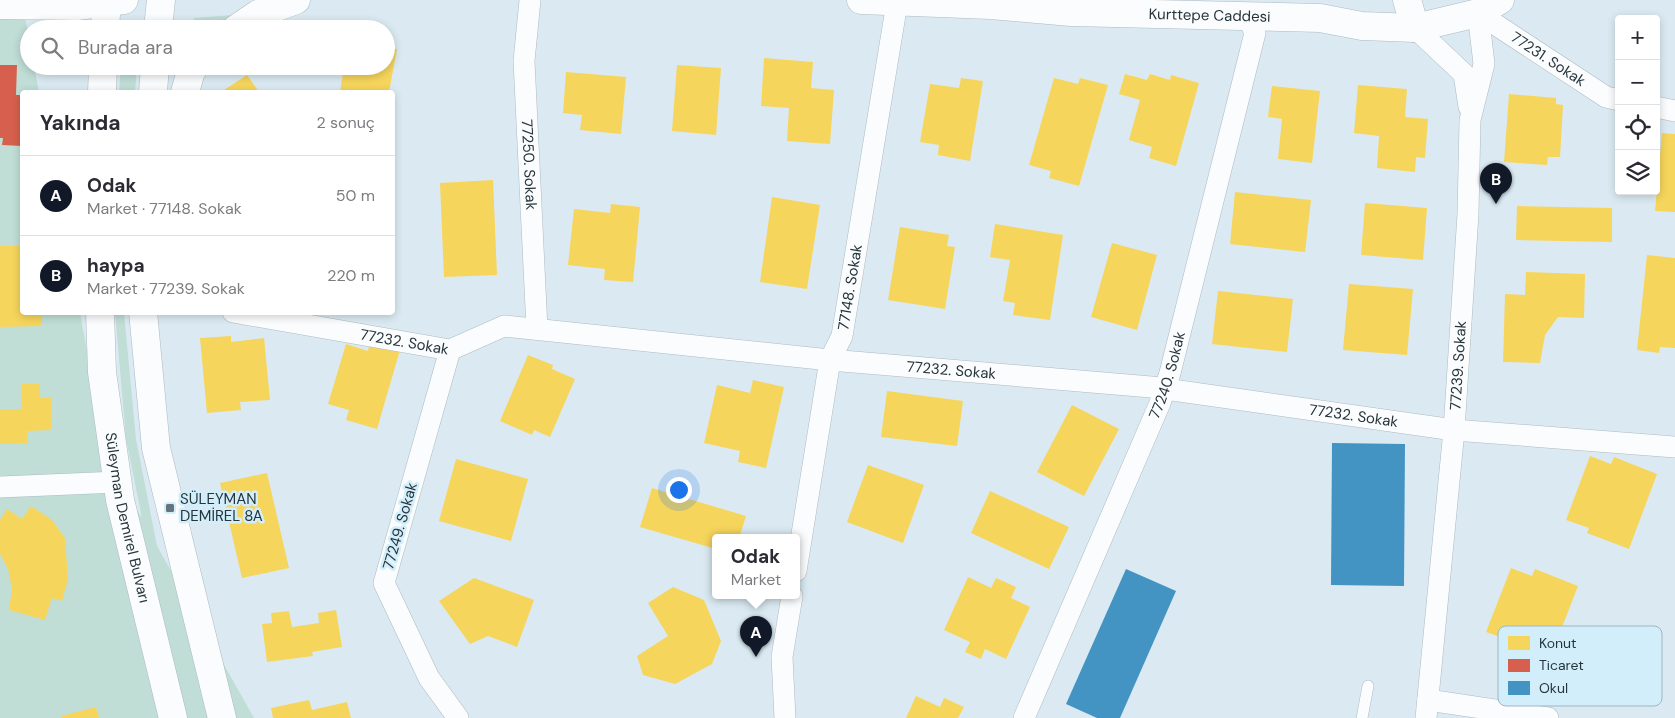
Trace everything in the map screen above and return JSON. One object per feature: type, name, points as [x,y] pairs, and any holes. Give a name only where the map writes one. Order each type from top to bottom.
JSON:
[{"type":"main road","points":[[0,5],[77,6],[111,0],[107,20]]},
{"type":"main road","points":[[159,20],[161,0]]},
{"type":"main road","points":[[249,20],[258,14],[296,0]]},
{"type":"main road","name":"Kurttepe Caddesi","points":[[861,0],[991,5],[1071,12],[1320,18],[1362,26],[1415,28],[1486,4]]},
{"type":"main road","points":[[1407,0],[1415,28]]},
{"type":"main road","points":[[102,90],[103,75]]},
{"type":"main road","points":[[153,90],[154,75]]},
{"type":"main road","points":[[186,90],[190,75]]},
{"type":"main road","name":"Süleyman Demirel Bulvarı","points":[[100,315],[102,372],[118,482],[173,718]]},
{"type":"main road","points":[[143,315],[156,448],[222,718]]},
{"type":"street","name":"77250. Sokak","points":[[530,0],[524,61],[537,329]]},
{"type":"street","name":"77148. Sokak","points":[[800,546],[830,360],[842,336],[895,15],[895,2]]},
{"type":"street","name":"77231. Sokak","points":[[1486,4],[1606,97],[1615,99]]},
{"type":"street","name":"77239. Sokak","points":[[1427,709],[1454,430],[1468,214],[1470,120],[1484,64],[1486,4]]},
{"type":"street","name":"77240. Sokak","points":[[1024,718],[1165,388],[1255,33],[1247,15]]},
{"type":"street","points":[[1415,28],[1464,74],[1470,120]]},
{"type":"street","points":[[1660,108],[1675,111]]},
{"type":"street","name":"77232. Sokak","points":[[250,315],[450,350],[504,326],[830,360],[1165,388],[1454,430],[1675,447]]},
{"type":"street","name":"77249. Sokak","points":[[450,350],[384,583],[429,678],[458,718]]},
{"type":"street","points":[[0,487],[118,482]]},
{"type":"street","points":[[785,718],[782,657],[792,599]]},
{"type":"street","points":[[1427,709],[1548,718]]},
{"type":"lane","points":[[1362,718],[1368,686]]},
{"type":"green space","points":[[0,0],[22,0],[26,20],[20,20],[20,75],[36,75],[39,90],[20,90],[20,315],[80,315],[106,455],[142,518],[126,439],[115,315],[124,315],[136,439],[157,546],[254,718],[0,718]]},
{"type":"green space","points":[[233,15],[227,20],[194,20],[194,18]]},
{"type":"green space","points":[[120,75],[136,75],[135,90],[119,90]]},
{"type":"building: Konut","points":[[764,58],[813,62],[811,88],[834,90],[830,144],[787,141],[789,108],[761,106]]},
{"type":"building: Konut","points":[[677,65],[721,68],[716,135],[672,131]]},
{"type":"building: Konut","points":[[566,72],[626,77],[621,134],[580,130],[582,115],[563,113]]},
{"type":"building: Konut","points":[[1125,74],[1147,80],[1150,74],[1170,80],[1171,75],[1199,83],[1176,166],[1149,158],[1152,147],[1129,140],[1140,100],[1119,94]]},
{"type":"building: Konut","points":[[247,75],[258,90],[224,90]]},
{"type":"building: Konut","points":[[343,75],[392,75],[389,90],[340,90]]},
{"type":"building: Konut","points":[[961,78],[983,81],[970,161],[938,155],[939,145],[920,142],[930,84],[959,88]]},
{"type":"building: Konut","points":[[1054,78],[1078,84],[1080,78],[1108,85],[1079,186],[1049,178],[1051,171],[1029,165]]},
{"type":"building: Konut","points":[[1358,85],[1407,89],[1405,117],[1428,119],[1425,158],[1416,157],[1415,172],[1377,168],[1379,136],[1354,133]]},
{"type":"building: Konut","points":[[1272,86],[1320,91],[1312,163],[1278,159],[1282,119],[1268,117]]},
{"type":"building: Konut","points":[[1509,94],[1556,98],[1556,104],[1563,105],[1560,157],[1548,157],[1547,165],[1504,162]]},
{"type":"building: Konut","points":[[1662,133],[1675,134],[1675,212],[1655,211],[1656,195],[1660,195]]},
{"type":"building: Konut","points":[[493,180],[497,275],[444,277],[440,183]]},
{"type":"building: Konut","points":[[1235,192],[1311,200],[1305,252],[1230,244]]},
{"type":"building: Konut","points":[[772,197],[820,205],[807,289],[760,282]]},
{"type":"building: Konut","points":[[1365,203],[1427,208],[1423,260],[1361,255]]},
{"type":"building: Konut","points":[[611,204],[640,207],[633,282],[604,280],[605,269],[568,265],[574,209],[610,213]]},
{"type":"building: Konut","points":[[1517,206],[1612,208],[1612,242],[1516,240]]},
{"type":"building: Konut","points":[[995,224],[1063,235],[1050,320],[1013,315],[1015,303],[1003,301],[1010,260],[990,257]]},
{"type":"building: Konut","points":[[900,227],[949,235],[947,246],[955,247],[945,309],[888,300]]},
{"type":"building: Konut","points":[[1112,243],[1157,255],[1137,330],[1091,317]]},
{"type":"building: Konut","points":[[0,246],[20,246],[20,315],[42,315],[42,326],[0,327]]},
{"type":"building: Konut","points":[[1647,255],[1675,258],[1675,348],[1660,347],[1659,353],[1637,350]]},
{"type":"building: Konut","points":[[1526,272],[1585,274],[1584,318],[1558,317],[1545,335],[1540,363],[1503,362],[1505,294],[1525,295]]},
{"type":"building: Konut","points":[[1349,284],[1413,289],[1407,355],[1343,350]]},
{"type":"building: Konut","points":[[1218,291],[1293,299],[1287,352],[1212,344]]},
{"type":"building: Konut","points":[[231,336],[231,342],[264,338],[270,400],[240,402],[241,410],[207,413],[200,338]]},
{"type":"building: Konut","points":[[370,341],[400,350],[377,429],[346,420],[349,410],[328,404],[346,344],[368,351]]},
{"type":"building: Konut","points":[[528,355],[553,365],[552,369],[575,379],[550,437],[534,430],[532,435],[500,421]]},
{"type":"building: Konut","points":[[753,380],[784,387],[766,468],[738,462],[740,451],[704,443],[717,385],[750,393]]},
{"type":"building: Konut","points":[[22,384],[40,384],[40,398],[51,398],[51,430],[27,431],[27,443],[0,444],[0,409],[22,409]]},
{"type":"building: Konut","points":[[887,391],[963,401],[957,446],[881,437]]},
{"type":"building: Konut","points":[[1072,405],[1119,429],[1084,496],[1037,472]]},
{"type":"building: Konut","points":[[1590,456],[1611,464],[1614,457],[1657,474],[1629,549],[1587,533],[1589,528],[1566,520]]},
{"type":"building: Konut","points":[[456,459],[528,479],[511,541],[439,521]]},
{"type":"building: Konut","points":[[868,465],[924,485],[903,543],[847,522]]},
{"type":"building: Konut","points":[[267,473],[289,568],[242,578],[220,483]]},
{"type":"building: Konut","points":[[652,488],[746,516],[740,534],[712,534],[712,548],[640,527]]},
{"type":"building: Konut","points":[[990,491],[1069,527],[1049,569],[971,533]]},
{"type":"building: Konut","points":[[31,506],[52,520],[65,538],[68,579],[62,601],[52,598],[45,620],[9,610],[12,588],[8,569],[0,554],[0,520],[7,509],[22,519]]},
{"type":"building: Konut","points":[[1511,568],[1532,576],[1535,569],[1578,586],[1563,626],[1498,626],[1498,636],[1486,632]]},
{"type":"building: Konut","points":[[968,577],[991,588],[996,578],[1016,587],[1011,598],[1030,607],[1006,659],[985,649],[981,659],[965,652],[970,642],[944,630]]},
{"type":"building: Konut","points":[[474,578],[534,600],[517,647],[488,636],[470,644],[439,601]]},
{"type":"building: Konut","points":[[673,587],[704,600],[721,641],[712,664],[675,684],[643,675],[637,656],[668,636],[648,603]]},
{"type":"building: Konut","points":[[336,610],[342,647],[312,652],[313,656],[267,662],[262,624],[272,623],[271,613],[289,611],[292,627],[319,623],[318,613]]},
{"type":"building: Konut","points":[[916,696],[940,707],[944,698],[964,707],[958,718],[906,718]]},
{"type":"building: Konut","points":[[309,700],[312,710],[347,702],[351,718],[273,718],[271,708]]},
{"type":"building: Konut","points":[[96,707],[99,718],[61,718],[61,716]]},
{"type":"building: Ticaret","points":[[0,65],[17,65],[16,95],[20,95],[20,146],[2,145],[3,138],[0,138]]},
{"type":"building: Okul","points":[[1332,443],[1405,444],[1404,586],[1331,585]]},
{"type":"building: Okul","points":[[1126,569],[1176,591],[1120,718],[1097,718],[1066,704]]},
{"type":"place","name":"haypa","points":[[1496,204]]},
{"type":"place","name":"SÜLEYMAN DEMİREL 8A","points":[[170,508]]},
{"type":"place","name":"Odak","points":[[756,657]]}]
